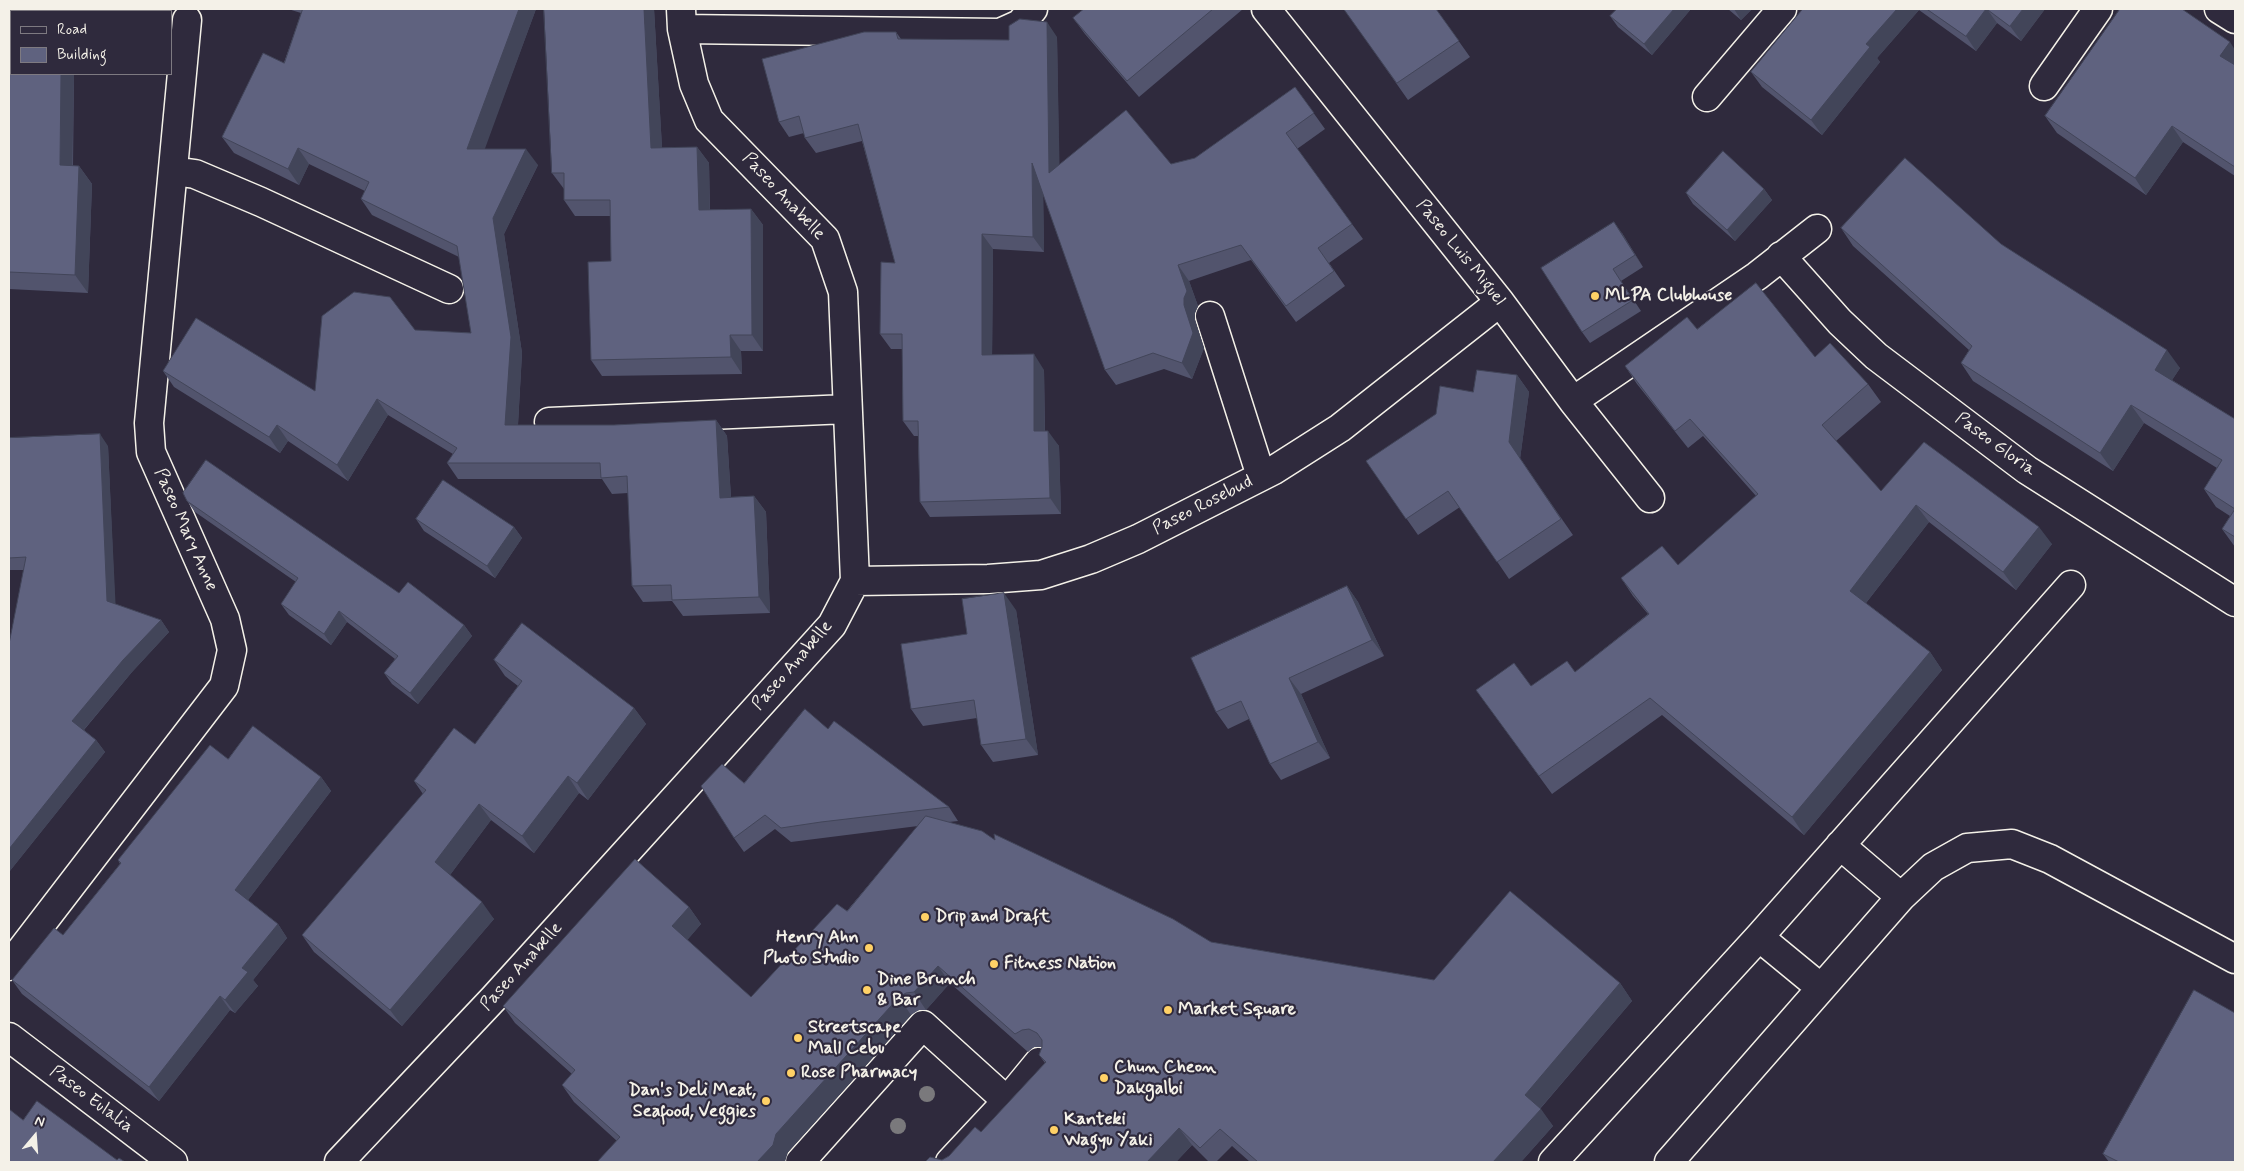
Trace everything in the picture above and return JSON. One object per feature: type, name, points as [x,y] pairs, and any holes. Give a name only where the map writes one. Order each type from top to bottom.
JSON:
[{"type":"street","points":[[682,19],[1000,33],[1020,24],[1033,9]]},
{"type":"street","name":"Paseo Luis Miguel","points":[[1266,9],[1500,302],[1573,401],[1650,498]]},
{"type":"street","points":[[1707,97],[1782,9]]},
{"type":"street","points":[[2044,86],[2098,9]]},
{"type":"street","points":[[2219,9],[2235,19]]},
{"type":"street","name":"Paseo Anabelle","points":[[339,1162],[494,998],[832,625],[855,581],[843,292],[825,239],[709,120],[694,84],[682,19]]},
{"type":"street","name":"Paseo Mary Anne","points":[[9,966],[224,686],[232,650],[225,619],[151,452],[149,423],[187,20]]},
{"type":"street","points":[[173,171],[195,174],[262,202],[448,289]]},
{"type":"street","points":[[1573,401],[1757,276],[1817,229]]},
{"type":"street","name":"Paseo Gloria","points":[[1781,256],[1840,322],[1876,356],[2027,470],[2235,602]]},
{"type":"street","name":"Paseo Rosebud","points":[[855,581],[988,579],[1041,576],[1091,559],[1138,539],[1261,476],[1340,428],[1500,302]]},
{"type":"street","points":[[1210,316],[1261,476]]},
{"type":"street","points":[[549,422],[847,409]]},
{"type":"street","points":[[1554,1162],[1759,937],[2071,585]]},
{"type":"street","points":[[1669,1162],[1901,897],[1934,867],[1967,848],[2012,844],[2050,859],[2235,959]]},
{"type":"street","points":[[1840,845],[1901,897]]},
{"type":"street","points":[[1759,937],[1821,988]]},
{"type":"street","points":[[800,1162],[923,1025],[1007,1101]]},
{"type":"street","name":"Paseo Eulalia","points":[[9,1037],[173,1162]]},
{"type":"street","points":[[950,1162],[1007,1101],[1039,1062]]},
{"type":"building","points":[[9,9],[67,9],[10,10],[10,75],[61,75],[60,165],[79,166],[75,275],[9,272]]},
{"type":"building","points":[[303,9],[519,9],[467,149],[526,149],[493,218],[511,337],[505,425],[614,425],[716,420],[720,498],[754,496],[759,597],[672,600],[671,585],[632,586],[627,476],[601,478],[600,463],[447,463],[457,448],[377,399],[337,465],[277,425],[269,437],[163,371],[196,318],[315,391],[322,316],[354,292],[390,297],[415,330],[471,333],[457,246],[361,199],[369,182],[298,148],[288,169],[222,137],[263,53],[284,63]]},
{"type":"building","points":[[544,9],[644,9],[651,148],[697,147],[699,210],[751,209],[752,335],[730,335],[731,357],[591,360],[588,262],[611,261],[610,200],[564,200],[564,173],[552,173]]},
{"type":"building","points":[[1084,9],[1213,9],[1127,81],[1073,18]]},
{"type":"building","points":[[1344,9],[1436,9],[1459,41],[1397,83]]},
{"type":"building","points":[[1617,9],[1674,9],[1644,44],[1610,16]]},
{"type":"building","points":[[1803,9],[1897,9],[1866,44],[1870,47],[1811,120],[1751,72]]},
{"type":"building","points":[[1927,9],[1986,9],[1966,36]]},
{"type":"building","points":[[1987,9],[2023,9],[2010,26]]},
{"type":"building","points":[[2120,9],[2182,9],[2230,42],[2220,56],[2235,65],[2235,167],[2172,126],[2135,178],[2045,116]]},
{"type":"building","points":[[1020,19],[1047,22],[1049,173],[1126,110],[1171,164],[1195,158],[1295,87],[1314,113],[1286,133],[1352,224],[1318,248],[1334,271],[1286,306],[1241,245],[1178,265],[1187,291],[1184,305],[1193,333],[1182,363],[1153,353],[1105,370],[1032,163],[1033,237],[982,234],[982,355],[1034,354],[1034,431],[1048,431],[1050,498],[920,502],[918,421],[903,421],[902,334],[880,334],[881,262],[895,263],[858,124],[805,138],[799,116],[779,122],[762,59],[864,32],[896,32],[898,39],[1009,40],[1009,26]]},
{"type":"building","points":[[1723,151],[1764,189],[1727,230],[1686,193]]},
{"type":"building","points":[[1905,158],[2001,244],[2167,350],[2155,370],[2235,419],[2235,509],[2204,489],[2222,460],[2131,405],[2100,453],[1961,363],[1972,346],[1841,228]]},
{"type":"building","name":"MLPA Clubhouse","points":[[1614,222],[1635,255],[1613,269],[1633,300],[1582,332],[1541,268]]},
{"type":"building","points":[[1756,283],[1815,357],[1830,343],[1868,384],[1822,425],[1881,491],[1924,442],[2039,527],[2003,572],[1916,505],[1850,591],[1930,652],[1792,817],[1650,698],[1539,776],[1476,690],[1514,663],[1531,686],[1567,661],[1575,672],[1649,614],[1621,578],[1662,546],[1678,565],[1758,494],[1690,419],[1675,431],[1625,366],[1687,317],[1697,329]]},
{"type":"building","points":[[1477,370],[1517,375],[1509,442],[1561,519],[1497,562],[1448,491],[1406,519],[1366,461],[1436,414],[1440,386],[1473,392]]},
{"type":"building","points":[[100,434],[107,601],[161,620],[123,660],[72,721],[96,740],[9,849],[9,644],[26,557],[9,558],[9,438]]},
{"type":"building","points":[[206,460],[399,593],[408,582],[464,625],[410,693],[384,673],[398,656],[339,611],[324,634],[281,604],[298,578],[187,501],[183,493]]},
{"type":"building","points":[[443,480],[514,527],[487,566],[416,519]]},
{"type":"building","points":[[2235,509],[2235,537],[2222,529]]},
{"type":"building","points":[[1347,586],[1372,640],[1289,678],[1318,742],[1270,764],[1241,701],[1216,712],[1191,658]]},
{"type":"building","points":[[1004,593],[1026,739],[981,745],[974,700],[911,709],[901,644],[967,634],[962,599]]},
{"type":"building","points":[[522,623],[634,708],[577,783],[568,776],[522,836],[479,804],[435,862],[482,902],[390,1010],[302,935],[426,790],[414,781],[454,728],[475,744],[522,681],[494,660]]},
{"type":"building","points":[[805,709],[828,729],[834,721],[949,807],[781,828],[765,815],[734,838],[701,786],[722,764],[744,783]]},
{"type":"building","points":[[253,726],[321,777],[235,890],[278,924],[242,968],[248,972],[225,1000],[220,996],[149,1087],[12,980],[54,928],[63,935],[121,863],[118,860],[210,745],[228,759]]},
{"type":"building","points":[[926,816],[982,831],[995,840],[994,834],[1173,919],[1211,942],[1434,980],[1510,891],[1620,983],[1525,1095],[1541,1109],[1493,1162],[1258,1162],[1220,1129],[1200,1148],[1179,1128],[1147,1162],[925,1162],[930,1157],[942,1160],[949,1156],[975,1127],[981,1132],[1046,1062],[1039,1055],[1042,1040],[1037,1033],[1029,1029],[1015,1034],[938,966],[914,992],[906,993],[899,997],[776,1134],[773,1145],[757,1162],[597,1162],[620,1137],[562,1085],[575,1070],[503,1006],[635,859],[689,907],[672,926],[751,997],[837,904],[847,911]]},
{"type":"building","points":[[2194,990],[2235,1013],[2235,1162],[2119,1162],[2103,1154]]},
{"type":"building","points":[[37,1101],[117,1160],[119,1158],[125,1162],[9,1162],[9,1109],[23,1120]]},
{"type":"place","name":"MLPA Clubhouse","points":[[1595,296]]},
{"type":"place","name":"Drip and Draft","points":[[925,917]]},
{"type":"place","name":"Henry Ahn Photo Studio","points":[[869,948]]},
{"type":"place","name":"Fitness Nation","points":[[994,964]]},
{"type":"place","name":"Dine Brunch & Bar","points":[[867,990]]},
{"type":"place","name":"Market Square","points":[[1168,1010]]},
{"type":"place","name":"Streetscape Mall Cebu","points":[[798,1038]]},
{"type":"place","name":"Rose Pharmacy","points":[[791,1073]]},
{"type":"place","name":"Chun Cheon Dakgalbi","points":[[1104,1078]]},
{"type":"place","name":"Dan's Deli Meat, Seafood, Veggies","points":[[766,1101]]},
{"type":"place","name":"Kanteki Wagyu Yaki","points":[[1054,1130]]}]
